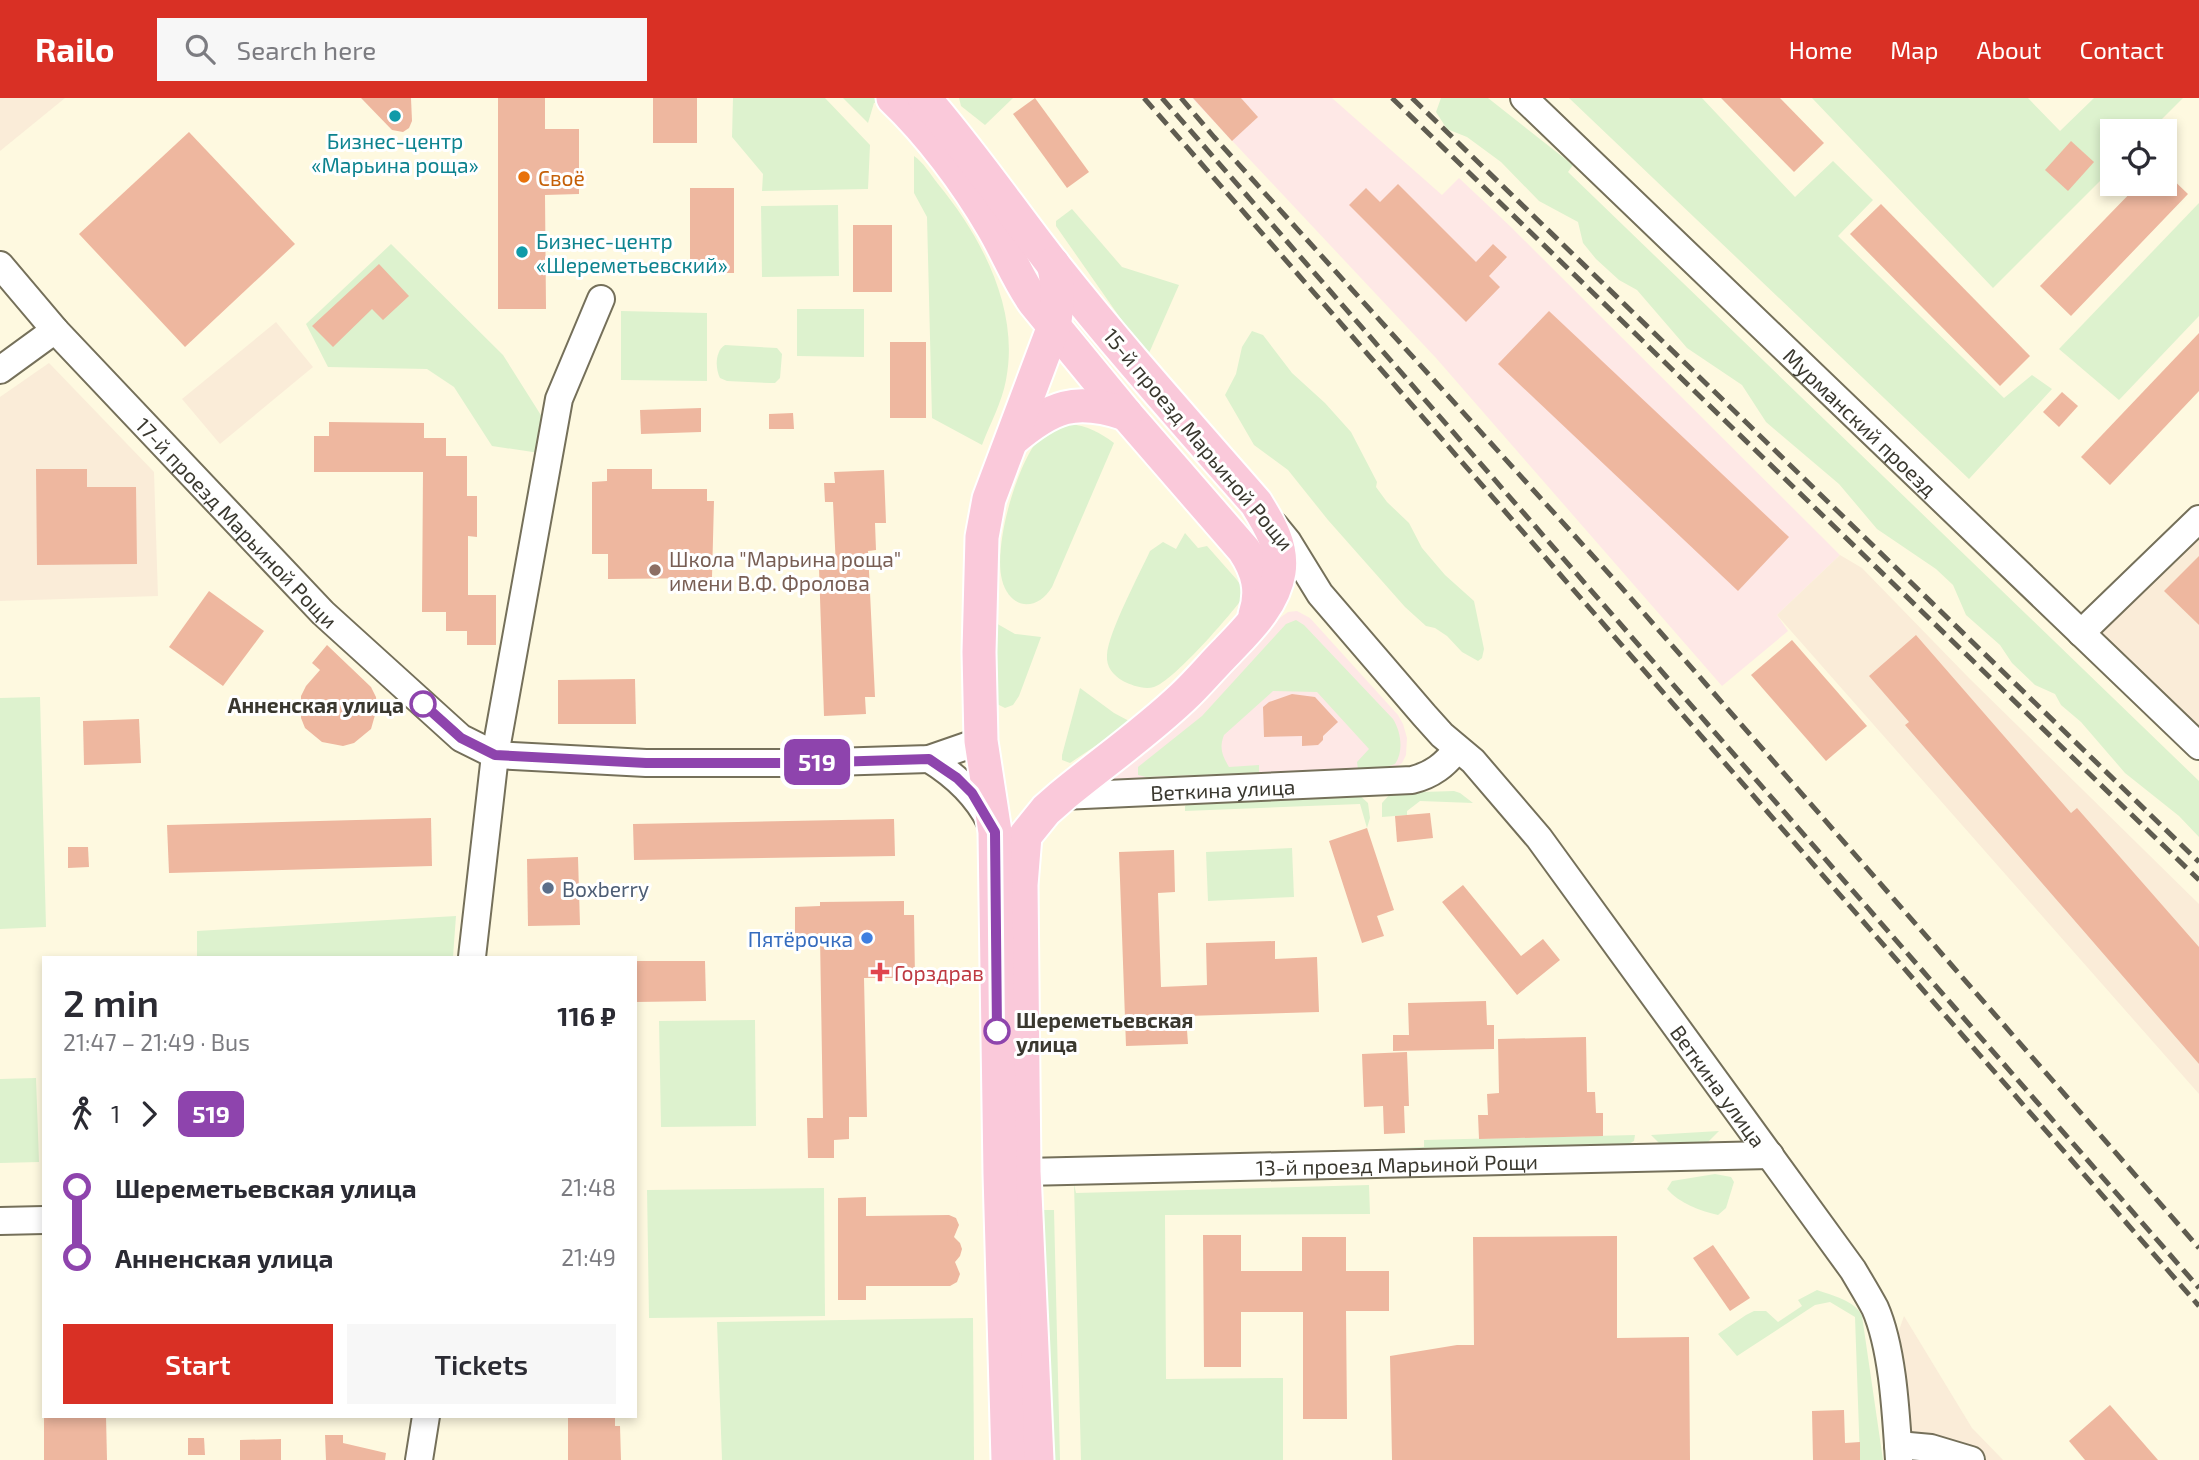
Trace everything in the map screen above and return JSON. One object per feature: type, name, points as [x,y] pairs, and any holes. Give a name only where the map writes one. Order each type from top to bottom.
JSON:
[{"type":"main road","name":"15-й проезд Марьиной Рощи","points":[[893,98],[934,144],[979,204],[1003,245],[1021,284],[1126,414],[1226,527]]},
{"type":"main road","name":"15-й проезд Марьиной Рощи","points":[[924,98],[984,170],[1053,264],[1132,362],[1256,503]]},
{"type":"main road","points":[[1030,386],[1044,367],[1060,355],[1064,338],[1058,279],[1053,264]]},
{"type":"main road","points":[[1021,284],[1031,335],[1030,386],[984,518],[979,611],[981,741],[1010,834],[1021,885],[1024,1172],[1037,1460]]},
{"type":"main road","points":[[1064,338],[1121,355],[1132,362]]},
{"type":"main road","points":[[1012,440],[1050,412],[1069,406],[1104,406],[1126,414]]},
{"type":"main road","points":[[1010,834],[1041,816],[1178,701],[1252,624],[1276,585],[1279,569],[1279,548],[1256,503]]},
{"type":"main road","points":[[1226,527],[1254,565],[1259,579],[1259,602],[1252,624]]},
{"type":"main road","points":[[1007,1460],[999,1148],[1010,834]]},
{"type":"street","name":"Мурманский проезд","points":[[1524,98],[2199,746]]},
{"type":"street","name":"17-й проезд Марьиной Рощи","points":[[0,265],[55,330],[323,613],[461,738],[495,755]]},
{"type":"street","points":[[472,956],[495,755],[559,400],[601,299]]},
{"type":"street","points":[[0,370],[55,330]]},
{"type":"street","name":"15-й проезд Марьиной Рощи","points":[[1256,503],[1288,542],[1320,594]]},
{"type":"street","points":[[2081,633],[2199,519]]},
{"type":"street","name":"15-й проезд Марьиной Рощи","points":[[1226,527],[1248,548],[1320,594]]},
{"type":"street","name":"Веткина улица","points":[[1320,594],[1424,715],[1457,749],[1473,761],[1539,838],[1853,1270],[1875,1310],[1883,1334],[1899,1452]]},
{"type":"street","points":[[495,755],[646,763],[799,763],[929,759],[981,741]]},
{"type":"street","name":"Веткина улица","points":[[1062,796],[1412,780],[1439,769],[1457,749]]},
{"type":"street","points":[[929,759],[957,778],[1010,834]]},
{"type":"street","name":"13-й проезд Марьиной Рощи","points":[[1024,1172],[1770,1155]]},
{"type":"street","points":[[0,1221],[42,1220]]},
{"type":"street","points":[[419,1460],[426,1418]]},
{"type":"street","points":[[1899,1452],[1931,1448],[1971,1460]]},
{"type":"shaded area","points":[[0,98],[65,98],[0,151]]},
{"type":"shaded area","points":[[1192,98],[1332,98],[1442,195],[1459,178],[1840,555],[1777,615],[1788,631],[1722,686],[1436,358]]},
{"type":"shaded area","points":[[276,322],[313,367],[220,444],[182,399]]},
{"type":"shaded area","points":[[49,363],[154,472],[158,596],[0,601],[0,397]]},
{"type":"shaded area","points":[[2199,532],[2199,730],[2097,632]]},
{"type":"shaded area","points":[[1840,555],[1862,568],[1969,678],[2199,904],[2199,1094],[1777,615]]},
{"type":"shaded area","points":[[1297,611],[1310,618],[1398,715],[1407,738],[1406,755],[1402,763],[1391,770],[1116,781],[1113,778],[1113,773],[1196,709],[1281,617],[1288,612]]},
{"type":"shaded area","points":[[1904,1316],[1972,1428],[2003,1460],[1913,1460],[1897,1336]]},
{"type":"green space","points":[[733,98],[825,98],[870,145],[868,189],[762,191],[763,174],[732,137]]},
{"type":"green space","points":[[843,98],[875,98],[878,102],[874,103],[868,123]]},
{"type":"green space","points":[[959,98],[1013,98],[985,125],[961,106]]},
{"type":"green space","points":[[1441,98],[1488,98],[1573,165],[1568,172],[2199,781],[2199,837],[2179,816],[2125,773],[2081,722],[2061,705],[2055,694],[2035,685],[2012,663],[2000,645],[1966,615],[1953,585],[1936,569],[1877,529],[1839,484],[1766,422],[1742,385],[1687,348],[1637,290],[1619,280],[1596,259],[1583,243],[1578,222],[1539,201],[1501,162],[1467,137],[1447,129],[1436,112]]},
{"type":"green space","points":[[1569,98],[1702,98],[1795,197],[1833,161],[1873,200],[1838,236],[2004,398],[2032,375],[2052,389],[1969,479]]},
{"type":"green space","points":[[1812,98],[2028,98],[2060,131],[2094,98],[2183,98],[2162,119],[2100,119],[2100,181],[1993,288]]},
{"type":"green space","points":[[914,156],[927,169],[969,227],[982,250],[1002,300],[1009,353],[1006,380],[982,445],[932,418],[927,217],[914,193]]},
{"type":"green space","points":[[2199,203],[2199,316],[2119,400],[2059,349]]},
{"type":"green space","points":[[838,205],[839,276],[762,277],[761,206]]},
{"type":"green space","points":[[1072,209],[1122,267],[1179,285],[1149,353],[1130,332],[1056,226],[1056,221]]},
{"type":"green space","points":[[391,244],[503,355],[549,428],[546,454],[492,446],[454,387],[427,369],[328,367],[306,324]]},
{"type":"green space","points":[[797,309],[864,309],[864,357],[797,356]]},
{"type":"green space","points":[[621,311],[707,313],[707,381],[621,380]]},
{"type":"green space","points":[[1252,331],[1263,335],[1292,373],[1325,403],[1351,432],[1377,482],[1376,487],[1409,523],[1422,548],[1445,575],[1474,601],[1484,649],[1482,658],[1478,661],[1462,652],[1447,636],[1426,626],[1405,607],[1288,470],[1254,445],[1225,395],[1236,374],[1242,347]]},
{"type":"green space","points":[[725,345],[777,348],[782,354],[780,378],[775,383],[770,383],[727,381],[720,378],[717,360],[719,351]]},
{"type":"green space","points":[[1070,424],[1093,430],[1114,443],[1052,587],[1039,601],[1024,604],[1011,597],[1002,580],[1001,547],[1009,505],[1024,465],[1041,436],[1051,429]]},
{"type":"green space","points":[[1185,533],[1198,548],[1207,546],[1237,580],[1241,586],[1241,600],[1200,648],[1163,682],[1150,688],[1123,681],[1109,667],[1107,655],[1125,604],[1150,551],[1163,542],[1176,549]]},
{"type":"green space","points":[[1296,620],[1304,625],[1393,719],[1400,742],[1400,753],[1395,764],[1384,768],[1358,769],[1357,762],[1369,749],[1317,692],[1273,691],[1224,735],[1222,744],[1223,755],[1229,767],[1259,765],[1259,773],[1146,777],[1138,775],[1138,767],[1202,716],[1286,624]]},
{"type":"green space","points":[[994,622],[1015,634],[1041,637],[1019,696],[1013,705],[1005,708],[997,704],[994,695]]},
{"type":"green space","points":[[1080,688],[1131,722],[1070,763],[1062,760],[1062,755]]},
{"type":"green space","points":[[40,697],[46,927],[0,929],[0,698]]},
{"type":"green space","points":[[1454,791],[1473,803],[1420,801],[1407,811],[1407,815],[1382,817],[1382,803],[1391,793]]},
{"type":"green space","points":[[1358,794],[1368,803],[1370,818],[1367,828],[1360,804],[1185,811],[1185,806],[1191,801]]},
{"type":"green space","points":[[1292,848],[1294,897],[1208,901],[1206,852]]},
{"type":"green space","points":[[456,916],[453,956],[197,956],[197,931]]},
{"type":"green space","points":[[755,1020],[756,1126],[661,1127],[659,1021]]},
{"type":"green space","points":[[36,1078],[39,1162],[0,1163],[0,1079]]},
{"type":"green space","points":[[1719,1131],[1707,1143],[1696,1144],[1660,1144],[1651,1135]]},
{"type":"green space","points":[[1635,1135],[1634,1141],[1627,1145],[1384,1149],[1424,1147],[1424,1140]]},
{"type":"green space","points":[[1715,1174],[1731,1177],[1734,1182],[1726,1208],[1718,1215],[1690,1206],[1667,1189],[1672,1181]]},
{"type":"green space","points":[[1074,1184],[1076,1193],[1369,1185],[1370,1214],[1165,1215],[1166,1379],[1283,1378],[1283,1460],[1081,1460]]},
{"type":"green space","points":[[824,1188],[825,1316],[649,1318],[647,1190]]},
{"type":"green space","points":[[1043,1210],[1054,1210],[1060,1460],[1048,1460]]},
{"type":"green space","points":[[1817,1290],[1849,1302],[1862,1316],[1883,1460],[1860,1460],[1855,1317],[1830,1302],[1815,1305],[1737,1356],[1718,1334],[1754,1311],[1766,1311],[1778,1322],[1802,1306],[1798,1300]]},
{"type":"green space","points":[[973,1318],[974,1460],[722,1460],[717,1322]]},
{"type":"building","name":"Бизнес-центр «Марьина роща»","points":[[361,98],[411,98],[412,121],[409,128],[403,132],[392,130]]},
{"type":"building","name":"Бизнес-центр «Шереметьевский»","points":[[498,98],[545,98],[545,129],[579,129],[579,194],[545,195],[546,309],[498,309]]},
{"type":"building","points":[[653,98],[697,98],[697,143],[653,143]]},
{"type":"building","points":[[1035,98],[1089,172],[1067,188],[1013,114]]},
{"type":"building","points":[[1193,98],[1241,98],[1258,117],[1232,141]]},
{"type":"building","points":[[1721,98],[1780,98],[1824,143],[1794,172]]},
{"type":"building","points":[[189,132],[295,244],[185,347],[79,234]]},
{"type":"building","points":[[2071,141],[2094,162],[2068,191],[2045,170]]},
{"type":"building","points":[[2177,183],[2188,194],[2071,316],[2040,286],[2127,196],[2177,196]]},
{"type":"building","points":[[1398,184],[1476,262],[1493,244],[1507,257],[1489,276],[1500,287],[1466,322],[1349,205],[1366,188],[1380,202]]},
{"type":"building","points":[[690,188],[734,188],[734,273],[690,273]]},
{"type":"building","points":[[1881,204],[2030,356],[2000,386],[1850,234]]},
{"type":"building","points":[[853,225],[892,225],[892,292],[853,292]]},
{"type":"building","points":[[379,264],[409,296],[383,320],[372,309],[333,347],[312,326]]},
{"type":"building","points":[[1549,311],[1789,537],[1738,591],[1498,364]]},
{"type":"building","points":[[2199,333],[2199,391],[2110,485],[2081,457]]},
{"type":"building","points":[[890,342],[926,342],[926,418],[890,418]]},
{"type":"building","points":[[2062,392],[2078,406],[2059,427],[2043,412]]},
{"type":"building","points":[[701,408],[701,432],[641,434],[640,410]]},
{"type":"building","points":[[793,413],[794,429],[769,429],[769,414]]},
{"type":"building","points":[[329,422],[424,423],[424,438],[446,438],[446,456],[467,456],[467,496],[477,496],[477,537],[468,536],[468,595],[496,595],[496,645],[467,645],[467,631],[446,631],[446,612],[422,612],[423,472],[314,472],[314,436],[329,436]]},
{"type":"building","points":[[36,469],[87,469],[87,487],[136,487],[137,564],[37,565]]},
{"type":"building","points":[[607,469],[652,469],[652,489],[707,489],[707,501],[714,501],[712,578],[608,579],[608,554],[592,554],[592,482],[607,481]]},
{"type":"building","points":[[884,470],[886,523],[875,523],[876,550],[868,551],[875,697],[865,697],[866,714],[824,716],[819,568],[836,568],[833,502],[825,502],[824,483],[835,483],[834,472]]},
{"type":"building","points":[[2199,556],[2199,625],[2164,591]]},
{"type":"building","points":[[209,591],[264,631],[223,686],[169,647]]},
{"type":"building","points":[[1916,635],[2071,813],[2077,808],[2199,947],[2199,1064],[1905,725],[1909,722],[1869,676]]},
{"type":"building","points":[[1792,640],[1867,726],[1826,761],[1751,675]]},
{"type":"building","points":[[327,645],[371,687],[376,697],[377,708],[371,729],[354,743],[343,746],[322,742],[305,728],[301,718],[301,696],[320,670],[312,663]]},
{"type":"building","points":[[635,679],[636,724],[558,724],[558,680]]},
{"type":"building","points":[[1292,694],[1315,697],[1338,722],[1323,736],[1318,745],[1302,746],[1302,736],[1264,737],[1263,707],[1269,702]]},
{"type":"building","points":[[139,719],[141,763],[84,765],[83,721]]},
{"type":"building","points":[[1430,813],[1433,838],[1397,842],[1395,816]]},
{"type":"building","points":[[431,818],[432,866],[169,873],[167,825]]},
{"type":"building","points":[[894,819],[895,856],[634,860],[633,824]]},
{"type":"building","points":[[1367,828],[1394,910],[1377,916],[1384,936],[1362,943],[1329,841]]},
{"type":"building","points":[[68,847],[88,847],[89,867],[68,868]]},
{"type":"building","points":[[1174,850],[1175,892],[1158,893],[1161,987],[1207,985],[1206,943],[1275,941],[1275,959],[1317,957],[1319,1012],[1186,1016],[1188,1044],[1126,1046],[1119,852]]},
{"type":"building","points":[[578,857],[580,925],[528,926],[527,859]]},
{"type":"building","points":[[1463,885],[1521,956],[1543,939],[1560,960],[1517,995],[1442,902]]},
{"type":"building","points":[[904,901],[904,915],[914,915],[915,978],[864,978],[867,1117],[849,1117],[849,1139],[834,1140],[834,1158],[808,1158],[807,1118],[823,1118],[820,937],[795,938],[795,907],[820,906],[820,902]]},
{"type":"building","points":[[637,961],[705,961],[706,1001],[637,1002]]},
{"type":"building","points":[[1486,1001],[1487,1025],[1494,1025],[1494,1049],[1393,1051],[1393,1035],[1409,1035],[1408,1003]]},
{"type":"building","points":[[1586,1037],[1587,1092],[1595,1092],[1596,1113],[1603,1113],[1603,1136],[1479,1139],[1478,1115],[1488,1115],[1487,1094],[1499,1093],[1498,1039]]},
{"type":"building","points":[[1407,1052],[1409,1106],[1404,1106],[1405,1133],[1384,1134],[1383,1106],[1364,1107],[1362,1054]]},
{"type":"building","points":[[866,1197],[866,1216],[949,1215],[956,1218],[959,1225],[954,1237],[962,1249],[955,1262],[960,1274],[957,1282],[950,1286],[866,1286],[866,1300],[838,1300],[838,1198]]},
{"type":"building","points":[[1203,1235],[1241,1235],[1241,1271],[1302,1271],[1302,1237],[1346,1237],[1346,1271],[1389,1271],[1389,1311],[1346,1311],[1347,1419],[1303,1419],[1303,1312],[1241,1312],[1241,1367],[1204,1367]]},
{"type":"building","points":[[1617,1236],[1617,1338],[1689,1337],[1690,1460],[1392,1460],[1390,1356],[1457,1345],[1474,1345],[1473,1237]]},
{"type":"building","points":[[1713,1245],[1750,1298],[1730,1311],[1693,1258]]},
{"type":"building","points":[[2110,1405],[2158,1460],[2085,1460],[2069,1441]]},
{"type":"building","points":[[1844,1410],[1845,1443],[1860,1442],[1860,1460],[1813,1460],[1812,1411]]},
{"type":"building","points":[[44,1418],[106,1418],[107,1460],[44,1460]]},
{"type":"building","points":[[568,1418],[615,1418],[615,1426],[620,1426],[621,1460],[568,1460]]},
{"type":"building","points":[[325,1435],[343,1435],[343,1443],[386,1453],[385,1460],[326,1460]]},
{"type":"building","points":[[188,1438],[204,1438],[205,1455],[188,1455]]},
{"type":"building","points":[[281,1439],[281,1460],[240,1460],[240,1440]]},
{"type":"railway","points":[[1144,98],[2199,1306]]},
{"type":"railway","points":[[1162,98],[2199,1288]]},
{"type":"railway","points":[[1181,98],[1621,587],[2199,1248]]},
{"type":"railway","points":[[1392,98],[2199,880]]},
{"type":"railway","points":[[1412,98],[2199,862]]},
{"type":"bus line","name":"519","points":[[423,704],[461,738],[495,755],[646,763],[799,763],[929,759],[957,778],[972,793],[984,809],[995,832],[997,1031]]},
{"type":"place","name":"Бизнес-центр «Марьина роща»","points":[[395,116]]},
{"type":"place","name":"Своё","points":[[524,177]]},
{"type":"place","name":"Бизнес-центр «Шереметьевский»","points":[[522,252]]},
{"type":"place","name":"Школа \"Марьина роща\" имени В.Ф. Фролова","points":[[655,570]]},
{"type":"place","name":"Анненская улица","points":[[423,704]]},
{"type":"place","name":"Boxberry","points":[[548,888]]},
{"type":"place","name":"Пятёрочка","points":[[867,938]]},
{"type":"place","name":"Горздрав","points":[[880,972]]},
{"type":"place","name":"Шереметьевская улица","points":[[997,1031]]}]
